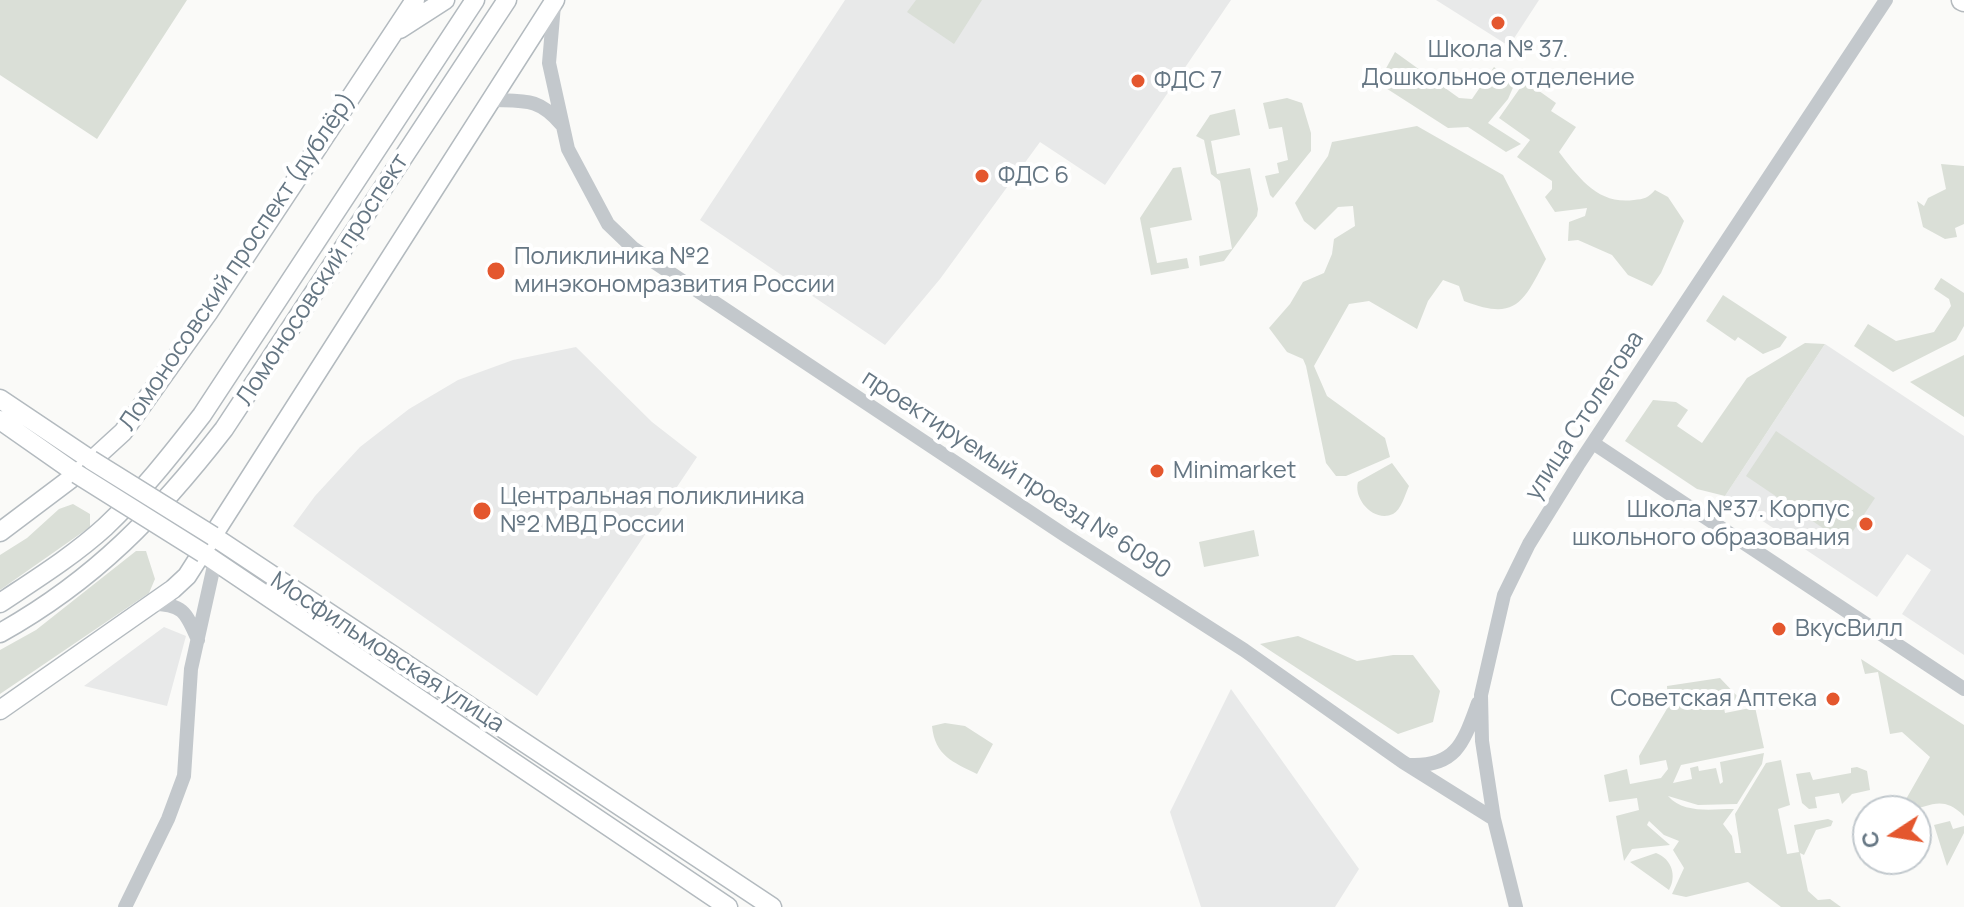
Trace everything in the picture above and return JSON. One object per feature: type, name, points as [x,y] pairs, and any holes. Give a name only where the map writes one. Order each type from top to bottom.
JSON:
[{"type":"main road","name":"Ломоносовский проспект (дублёр)","points":[[0,532],[77,474],[123,432],[208,313],[415,0]]},
{"type":"main road","points":[[392,34],[445,0]]},
{"type":"main road","name":"Ломоносовский проспект","points":[[0,603],[103,529],[159,471],[202,415],[475,0]]},
{"type":"main road","points":[[0,710],[152,604],[187,576],[210,550],[554,1]]},
{"type":"main road","name":"Ломоносовский проспект","points":[[0,633],[70,587],[121,547],[179,486],[224,429],[506,3]]},
{"type":"main road","name":"Мосфильмовская улица","points":[[0,399],[91,460],[210,550],[728,907]]},
{"type":"main road","name":"Мосфильмовская улица","points":[[0,420],[77,474],[210,550],[772,907]]},
{"type":"street","name":"улица Столетова","points":[[1516,907],[1494,819],[1482,741],[1481,695],[1504,595],[1529,544],[1593,443],[1886,0]]},
{"type":"street","name":"проектируемый проезд № 6090","points":[[554,1],[549,63],[561,124],[577,170],[608,224],[633,248],[1066,536],[1244,650],[1409,765],[1494,819]]},
{"type":"street","points":[[493,100],[534,102],[544,107],[561,124]]},
{"type":"street","points":[[1593,443],[1964,689]]},
{"type":"street","points":[[125,907],[168,819],[184,776],[187,697],[210,550]]},
{"type":"street","points":[[152,604],[179,607],[198,640]]},
{"type":"street","points":[[1409,765],[1428,766],[1451,756],[1466,738],[1481,695]]},
{"type":"shaded area","points":[[0,0],[187,0],[97,139],[0,75]]},
{"type":"shaded area","points":[[845,0],[1231,0],[1105,185],[1040,142],[940,279],[885,345],[700,220]]},
{"type":"shaded area","points":[[916,0],[982,0],[954,44],[907,12]]},
{"type":"shaded area","name":"Школа № 37. Дошкольное отделение","points":[[1436,0],[1539,0],[1509,46]]},
{"type":"shaded area","points":[[1395,52],[1459,98],[1472,99],[1494,67],[1515,83],[1508,99],[1488,123],[1521,144],[1506,152],[1468,127],[1448,128],[1378,83]]},
{"type":"shaded area","points":[[1525,81],[1556,103],[1551,111],[1576,127],[1559,152],[1590,188],[1621,200],[1643,199],[1655,190],[1668,197],[1684,221],[1652,286],[1628,275],[1612,255],[1578,240],[1568,241],[1569,222],[1585,216],[1587,208],[1555,212],[1545,197],[1552,189],[1552,181],[1517,157],[1530,140],[1499,118]]},
{"type":"shaded area","points":[[1287,98],[1302,103],[1311,133],[1311,151],[1273,198],[1265,176],[1279,173],[1277,163],[1288,160],[1282,127],[1269,129],[1263,103]]},
{"type":"shaded area","points":[[1235,109],[1240,135],[1211,141],[1217,174],[1250,168],[1257,216],[1224,261],[1200,266],[1199,256],[1232,249],[1220,181],[1211,174],[1204,140],[1196,136],[1210,115]]},
{"type":"shaded area","points":[[1417,126],[1503,175],[1546,259],[1524,297],[1507,308],[1482,307],[1464,301],[1459,286],[1443,280],[1428,301],[1417,329],[1369,301],[1349,304],[1314,366],[1327,396],[1385,438],[1390,457],[1346,476],[1336,476],[1326,463],[1303,359],[1287,352],[1269,328],[1290,304],[1303,282],[1324,273],[1334,239],[1355,226],[1353,206],[1338,207],[1315,230],[1304,221],[1295,203],[1328,156],[1332,142]]},
{"type":"shaded area","points":[[1941,164],[1964,166],[1964,224],[1955,228],[1957,237],[1945,239],[1923,227],[1917,201],[1924,206],[1928,198],[1946,189]]},
{"type":"shaded area","points":[[1181,167],[1192,220],[1150,228],[1157,263],[1187,258],[1189,268],[1151,275],[1140,218],[1173,168]]},
{"type":"shaded area","points":[[1941,278],[1964,293],[1964,326],[1956,340],[1893,372],[1854,346],[1868,324],[1896,341],[1934,332],[1951,306],[1949,299],[1934,289]]},
{"type":"shaded area","points":[[1723,295],[1787,337],[1780,347],[1763,354],[1738,337],[1735,341],[1706,321]]},
{"type":"shaded area","points":[[1805,343],[1825,344],[1725,496],[1697,489],[1625,441],[1653,400],[1676,402],[1688,410],[1677,426],[1702,443],[1747,378]]},
{"type":"shaded area","name":"Школа №37. Корпус школьного образования","points":[[1825,344],[1964,436],[1964,655],[1902,614],[1931,570],[1907,554],[1877,597],[1725,496]]},
{"type":"shaded area","name":"Центральная поликлиника №2 МВД России","points":[[576,347],[652,422],[697,457],[537,696],[293,526],[315,496],[360,447],[409,409],[458,380],[513,360]]},
{"type":"shaded area","points":[[1964,355],[1964,417],[1910,382]]},
{"type":"shaded area","points":[[1776,431],[1875,498],[1845,543],[1746,476]]},
{"type":"shaded area","points":[[1392,463],[1409,486],[1396,512],[1379,515],[1362,502],[1358,482]]},
{"type":"shaded area","points":[[73,504],[90,514],[90,527],[0,590],[0,555],[27,538],[59,509]]},
{"type":"shaded area","points":[[1254,530],[1259,556],[1204,567],[1199,542]]},
{"type":"shaded area","points":[[136,551],[146,551],[155,579],[149,593],[0,694],[0,650],[36,630]]},
{"type":"shaded area","points":[[164,627],[186,636],[167,706],[84,686]]},
{"type":"shaded area","points":[[1298,636],[1357,661],[1413,655],[1440,691],[1433,722],[1398,734],[1260,644]]},
{"type":"shaded area","points":[[1861,659],[1964,725],[1964,816],[1947,805],[1932,805],[1932,795],[1908,795],[1930,757],[1902,732],[1890,734],[1878,672],[1865,674]]},
{"type":"shaded area","points":[[1720,678],[1740,699],[1723,703],[1725,713],[1755,707],[1764,748],[1681,765],[1673,783],[1692,779],[1690,768],[1698,766],[1699,771],[1716,768],[1720,784],[1723,782],[1720,762],[1764,753],[1762,764],[1737,804],[1698,805],[1668,796],[1690,808],[1734,809],[1723,824],[1732,836],[1735,853],[1741,853],[1735,814],[1766,763],[1781,760],[1790,805],[1778,809],[1787,854],[1799,852],[1794,825],[1828,819],[1833,821],[1831,826],[1816,830],[1804,855],[1800,853],[1808,891],[1818,900],[1830,899],[1841,907],[1781,907],[1748,882],[1686,897],[1672,894],[1684,868],[1673,850],[1679,841],[1664,835],[1649,821],[1647,825],[1670,845],[1632,849],[1624,861],[1616,816],[1639,810],[1637,798],[1609,802],[1604,775],[1627,769],[1630,784],[1661,778],[1668,769],[1666,760],[1640,765],[1639,756],[1668,707],[1667,686]]},
{"type":"shaded area","points":[[1231,689],[1359,869],[1335,907],[1201,907],[1170,812]]},
{"type":"shaded area","points":[[945,723],[965,726],[993,744],[977,774],[960,766],[941,751],[932,726]]},
{"type":"shaded area","points":[[1851,768],[1867,771],[1870,790],[1852,794],[1842,804],[1839,793],[1815,797],[1817,808],[1809,809],[1802,803],[1796,774],[1810,772],[1813,780],[1851,773]]},
{"type":"shaded area","points":[[1950,821],[1953,829],[1964,826],[1964,833],[1947,866],[1934,825]]},
{"type":"shaded area","points":[[1656,853],[1666,859],[1672,868],[1673,879],[1669,890],[1630,862]]},
{"type":"place","name":"Школа № 37. Дошкольное отделение","points":[[1498,23]]},
{"type":"place","name":"ФДС 7","points":[[1138,81]]},
{"type":"place","name":"ФДС 6","points":[[982,176]]},
{"type":"place","name":"Поликлиника №2 минэкономразвития России","points":[[496,271]]},
{"type":"place","name":"Minimarket","points":[[1157,471]]},
{"type":"place","name":"Центральная поликлиника №2 МВД России","points":[[482,511]]},
{"type":"place","name":"Школа №37. Корпус школьного образования","points":[[1866,524]]},
{"type":"place","name":"ВкусВилл","points":[[1779,629]]},
{"type":"place","name":"Советская Аптека","points":[[1833,699]]}]
